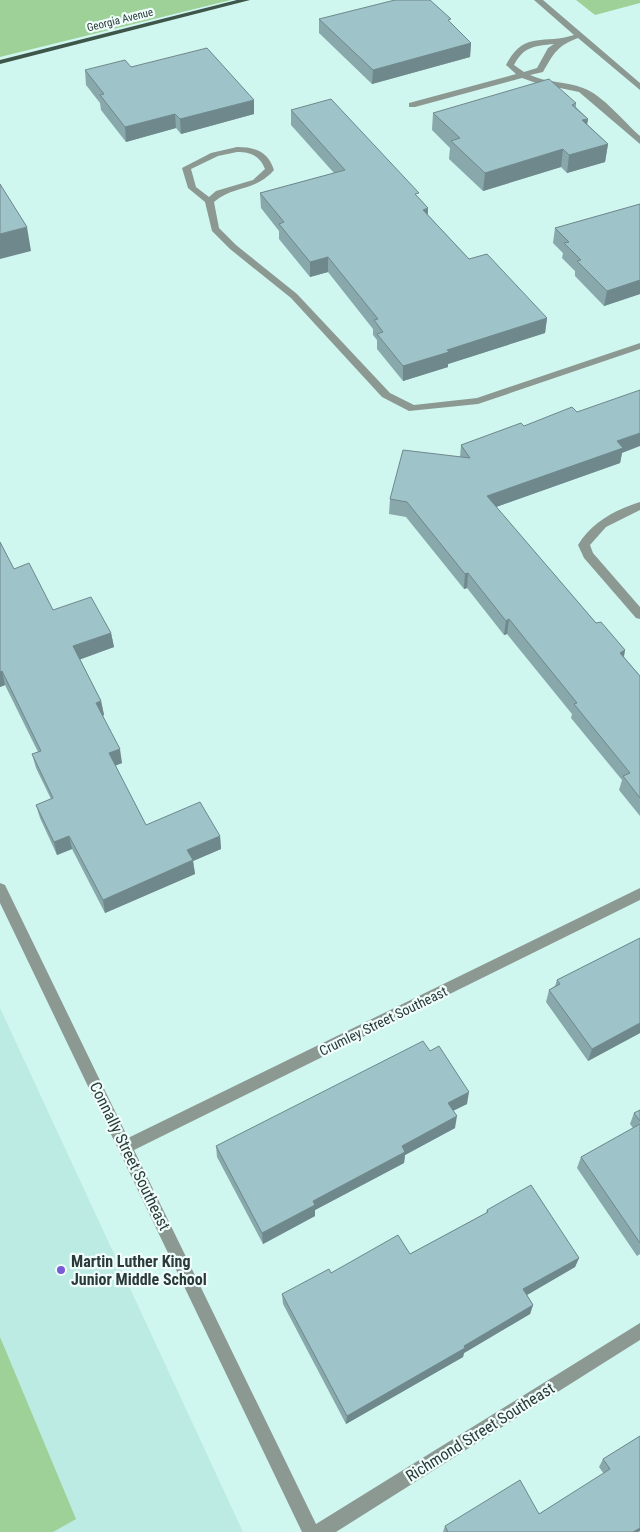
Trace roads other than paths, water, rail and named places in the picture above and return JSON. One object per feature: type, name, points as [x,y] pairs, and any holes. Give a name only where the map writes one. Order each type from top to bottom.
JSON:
[{"type":"main road","name":"Georgia Avenue","points":[[0,62],[246,0]]},
{"type":"street","points":[[538,0],[640,87]]},
{"type":"street","points":[[580,35],[563,41],[536,42],[523,47],[516,53],[510,65],[520,76],[546,84],[583,90],[640,141]]},
{"type":"street","points":[[412,105],[540,70],[551,50],[563,41]]},
{"type":"street","points":[[209,201],[219,193],[256,182],[270,170],[265,158],[253,151],[234,149],[204,157],[186,168],[188,182],[193,191],[209,201],[214,229],[233,247],[294,296],[386,395],[413,409],[478,401],[640,346]]},
{"type":"street","points":[[640,506],[603,522],[591,534],[584,545],[588,555],[640,615]]},
{"type":"street","name":"Connally Street Southeast","points":[[0,889],[311,1532]]},
{"type":"street","name":"Crumley Street Southeast","points":[[125,1147],[640,894]]},
{"type":"street","name":"Richmond Street Southeast","points":[[320,1532],[640,1331]]},
{"type":"place","name":"Martin Luther King Junior Middle School","points":[[61,1270]]}]
